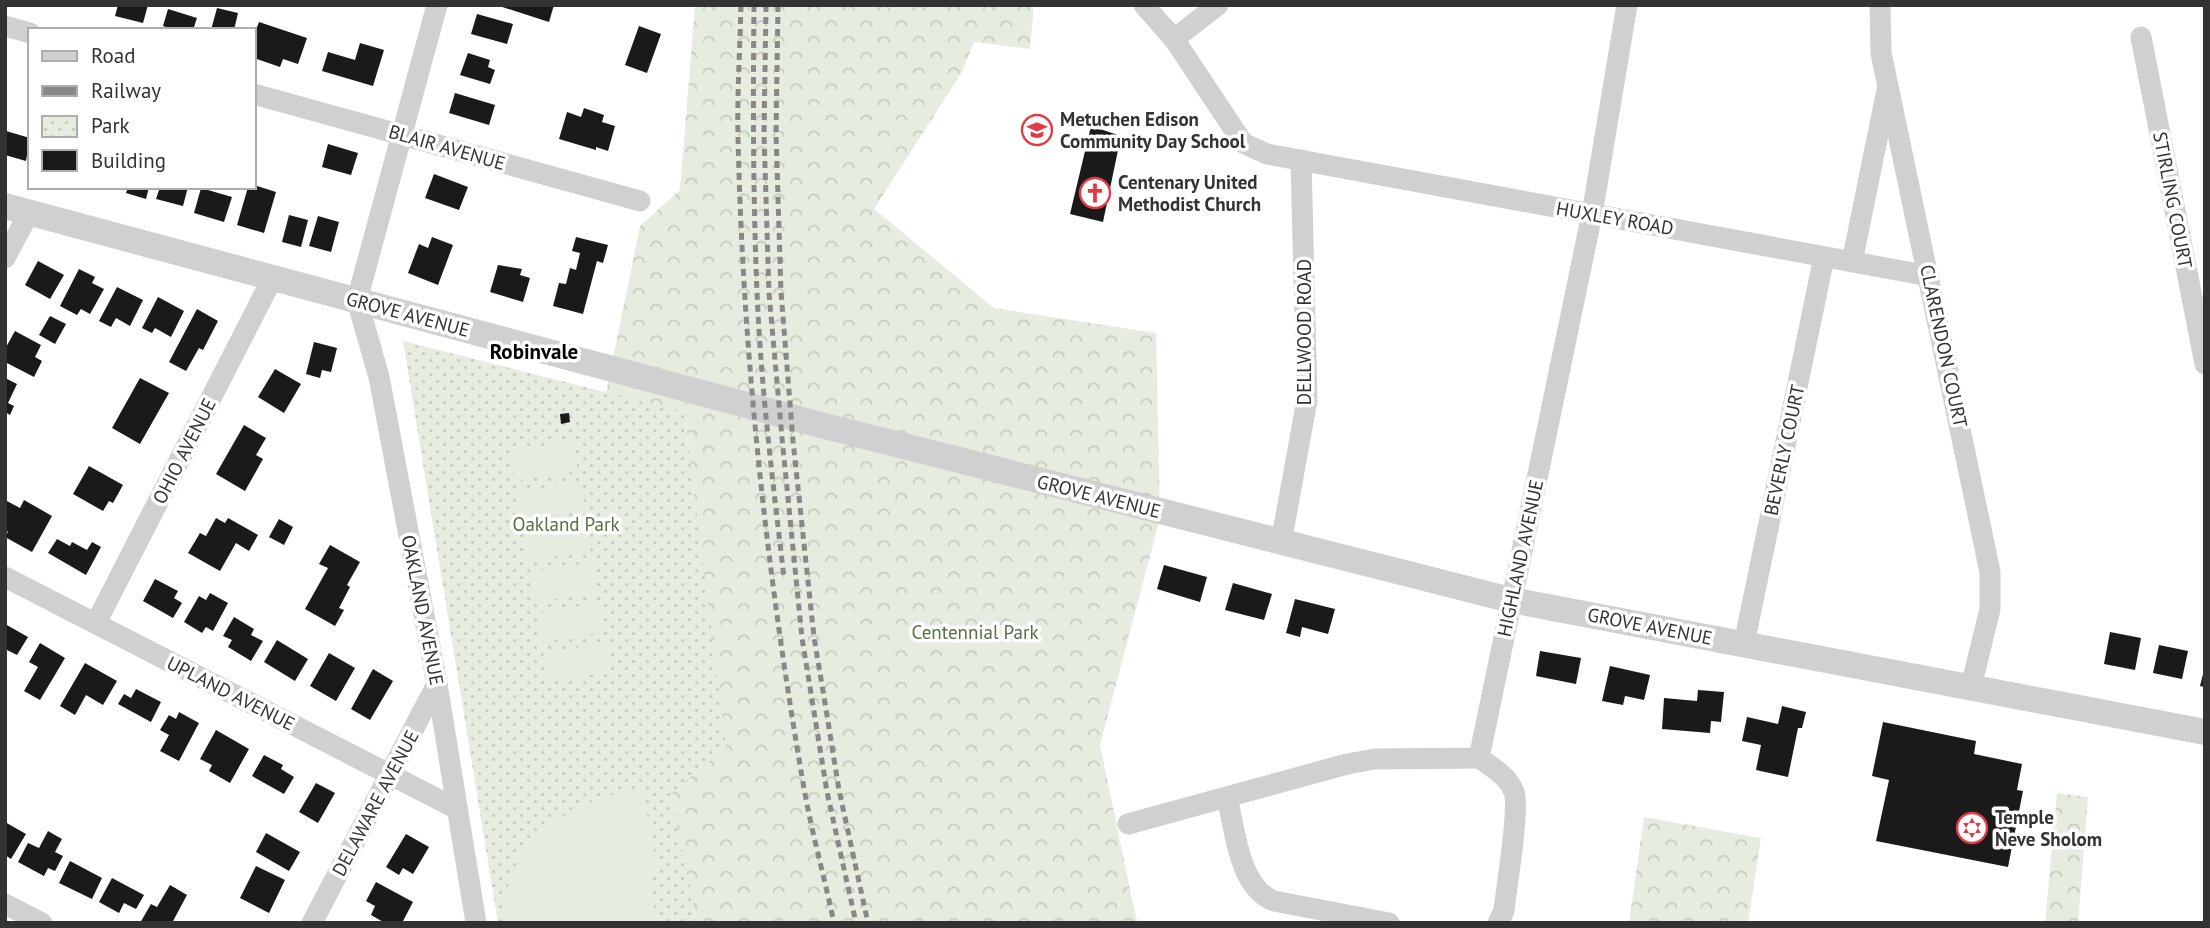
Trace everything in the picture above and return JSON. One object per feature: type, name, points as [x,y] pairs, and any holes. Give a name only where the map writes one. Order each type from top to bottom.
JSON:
[{"type":"street","points":[[357,300],[437,5]]},
{"type":"street","name":"HUXLEY ROAD","points":[[1144,5],[1174,39],[1243,143],[1267,154],[1929,276]]},
{"type":"street","points":[[1174,39],[1218,5]]},
{"type":"street","name":"HIGHLAND AVENUE","points":[[1479,758],[1592,214],[1627,5]]},
{"type":"street","name":"CLARENDON COURT","points":[[1880,5],[1881,53],[1990,572],[1990,609],[1971,687]]},
{"type":"street","points":[[5,26],[28,32]]},
{"type":"street","name":"STIRLING COURT","points":[[2141,37],[2205,364]]},
{"type":"street","points":[[1852,262],[1889,81]]},
{"type":"street","name":"BLAIR AVENUE","points":[[256,95],[640,201]]},
{"type":"street","name":"DELLWOOD ROAD","points":[[1281,543],[1307,400],[1301,160]]},
{"type":"street","points":[[5,258],[17,210]]},
{"type":"street","name":"GROVE AVENUE","points":[[17,210],[817,424],[1511,600],[2205,732]]},
{"type":"street","name":"BEVERLY COURT","points":[[1744,644],[1824,257]]},
{"type":"street","name":"OHIO AVENUE","points":[[96,623],[272,279]]},
{"type":"street","name":"OAKLAND AVENUE","points":[[357,300],[379,377],[437,684],[476,923]]},
{"type":"street","name":"UPLAND AVENUE","points":[[5,577],[457,809]]},
{"type":"street","name":"DELAWARE AVENUE","points":[[312,923],[437,684]]},
{"type":"street","points":[[1128,824],[1375,759],[1479,758],[1503,776],[1514,793],[1515,811],[1504,911],[1499,923]]},
{"type":"street","points":[[1227,797],[1246,877],[1262,897],[1389,923]]},
{"type":"street","points":[[5,904],[42,923]]},
{"type":"green space","name":"Centennial Park","points":[[695,5],[1034,5],[1030,49],[974,42],[962,72],[874,209],[994,308],[1156,333],[1160,518],[1100,745],[1136,918],[1140,923],[697,923],[670,794],[689,451],[684,413],[606,393],[640,226],[680,190]]},
{"type":"green space","name":"Oakland Park","points":[[403,341],[684,412],[726,747],[671,794],[697,923],[498,923]]},
{"type":"green space","points":[[573,441],[578,471],[515,481],[511,451]]},
{"type":"green space","points":[[581,482],[585,511],[522,521],[517,492]]},
{"type":"green space","points":[[587,522],[591,551],[528,561],[524,532]]},
{"type":"green space","points":[[593,562],[597,592],[535,602],[530,572]]},
{"type":"green space","points":[[599,603],[604,632],[541,642],[537,613]]},
{"type":"green space","points":[[606,643],[611,672],[548,682],[543,653]]},
{"type":"green space","points":[[641,787],[659,871],[648,875],[657,923],[503,923],[506,894],[515,869],[528,847],[545,830],[589,803]]},
{"type":"green space","points":[[2057,793],[2088,797],[2078,923],[2045,923]]},
{"type":"green space","points":[[1644,817],[1761,838],[1748,923],[1629,923]]},
{"type":"building","points":[[118,5],[148,5],[143,23],[115,16]]},
{"type":"building","points":[[496,5],[554,5],[549,22]]},
{"type":"building","points":[[217,8],[238,13],[234,28],[212,28]]},
{"type":"building","points":[[168,9],[197,18],[194,28],[163,26]]},
{"type":"building","points":[[477,14],[513,24],[507,44],[471,34]]},
{"type":"building","points":[[259,22],[307,38],[298,64],[283,59],[280,67],[256,59],[256,30]]},
{"type":"building","points":[[639,26],[661,34],[647,73],[625,65]]},
{"type":"building","points":[[360,43],[384,50],[373,86],[322,71],[328,52],[355,60]]},
{"type":"building","points":[[468,53],[490,60],[488,67],[495,70],[490,84],[460,75]]},
{"type":"building","points":[[455,93],[495,105],[489,125],[449,113]]},
{"type":"building","points":[[584,108],[604,115],[602,122],[615,126],[608,151],[559,139],[567,112],[581,117]]},
{"type":"building","points":[[1091,126],[1121,136],[1103,222],[1070,214]]},
{"type":"building","points":[[6,131],[28,137],[26,161],[5,155]]},
{"type":"building","points":[[328,144],[358,153],[351,175],[322,167]]},
{"type":"building","points":[[434,174],[468,187],[459,210],[425,198]]},
{"type":"building","points":[[256,186],[276,192],[264,233],[237,225],[247,189],[256,189]]},
{"type":"building","points":[[127,189],[148,189],[146,199],[126,193]]},
{"type":"building","points":[[159,189],[187,189],[183,206],[156,199]]},
{"type":"building","points":[[201,189],[232,197],[224,222],[194,213]]},
{"type":"building","points":[[289,215],[308,220],[301,247],[282,242]]},
{"type":"building","points":[[318,216],[339,222],[331,252],[309,246]]},
{"type":"building","points":[[432,237],[453,245],[438,285],[408,273],[419,244],[428,248]]},
{"type":"building","points":[[576,237],[608,245],[603,263],[597,261],[583,314],[553,306],[559,283],[566,284],[570,268],[576,270],[580,253],[572,251]]},
{"type":"building","points":[[38,261],[64,275],[50,299],[25,285]]},
{"type":"building","points":[[498,265],[522,269],[520,275],[530,278],[523,302],[490,292]]},
{"type":"building","points":[[79,269],[95,277],[92,283],[104,289],[90,314],[81,309],[77,315],[60,306]]},
{"type":"building","points":[[117,287],[143,300],[130,326],[116,318],[111,327],[99,321]]},
{"type":"building","points":[[158,297],[184,311],[171,337],[155,328],[152,333],[142,328]]},
{"type":"building","points":[[197,309],[218,321],[203,350],[199,348],[186,371],[169,362]]},
{"type":"building","points":[[50,316],[66,324],[55,344],[39,335]]},
{"type":"building","points":[[15,331],[41,345],[35,357],[42,361],[34,377],[5,362],[5,349]]},
{"type":"building","points":[[314,342],[337,348],[331,372],[322,370],[320,378],[306,374]]},
{"type":"building","points":[[275,369],[301,384],[284,413],[258,397]]},
{"type":"building","points":[[5,378],[17,384],[8,403],[14,406],[10,415],[5,412]]},
{"type":"building","points":[[140,378],[169,393],[140,444],[112,428]]},
{"type":"building","points":[[569,413],[570,422],[561,424],[560,414]]},
{"type":"building","points":[[244,425],[266,438],[256,455],[263,459],[245,491],[216,474]]},
{"type":"building","points":[[89,466],[123,485],[113,503],[109,501],[103,511],[73,494]]},
{"type":"building","points":[[5,500],[20,508],[24,500],[52,516],[32,552],[5,537],[8,532],[5,530]]},
{"type":"building","points":[[216,518],[225,523],[228,518],[258,535],[249,551],[236,543],[220,571],[188,553],[200,533],[206,536]]},
{"type":"building","points":[[279,519],[293,527],[284,545],[269,537]]},
{"type":"building","points":[[57,539],[70,546],[72,542],[87,550],[92,542],[101,547],[86,575],[48,553]]},
{"type":"building","points":[[330,545],[360,562],[347,585],[350,587],[339,608],[344,610],[335,626],[305,609],[328,568],[319,564]]},
{"type":"building","points":[[1164,565],[1207,577],[1200,602],[1157,589]]},
{"type":"building","points":[[155,579],[178,591],[174,598],[182,603],[173,618],[143,601]]},
{"type":"building","points":[[1233,583],[1272,594],[1264,620],[1225,610]]},
{"type":"building","points":[[210,593],[228,603],[213,631],[206,627],[202,633],[184,622],[199,596],[206,600]]},
{"type":"building","points":[[1295,599],[1335,609],[1328,634],[1302,627],[1300,637],[1286,633]]},
{"type":"building","points":[[234,617],[254,629],[251,635],[263,641],[251,661],[228,647],[232,640],[223,636]]},
{"type":"building","points":[[5,624],[28,637],[17,655],[5,649]]},
{"type":"building","points":[[2110,632],[2141,638],[2135,670],[2104,664]]},
{"type":"building","points":[[277,640],[308,659],[295,681],[264,662]]},
{"type":"building","points":[[40,643],[65,658],[40,700],[24,691],[38,667],[29,662]]},
{"type":"building","points":[[2159,645],[2188,651],[2182,679],[2153,673]]},
{"type":"building","points":[[1540,651],[1581,658],[1576,684],[1536,676]]},
{"type":"building","points":[[329,653],[355,668],[336,701],[310,686]]},
{"type":"building","points":[[85,663],[117,681],[103,705],[86,695],[75,715],[60,706]]},
{"type":"building","points":[[1610,666],[1650,675],[1644,700],[1625,696],[1623,705],[1602,701]]},
{"type":"building","points":[[373,669],[393,681],[370,720],[351,709]]},
{"type":"building","points":[[2205,670],[2205,687],[2200,686]]},
{"type":"building","points":[[136,689],[161,702],[151,722],[118,704],[124,694],[131,698]]},
{"type":"building","points":[[1698,690],[1724,692],[1721,722],[1711,721],[1710,733],[1662,729],[1664,698],[1697,701]]},
{"type":"building","points":[[1782,706],[1806,712],[1802,728],[1798,728],[1788,777],[1756,770],[1761,745],[1742,741],[1747,717],[1778,724]]},
{"type":"building","points":[[179,712],[199,723],[179,761],[160,751],[169,735],[160,730],[169,715],[176,719]]},
{"type":"building","points":[[1883,722],[1976,741],[1974,754],[2022,764],[2017,790],[2023,791],[2008,867],[1876,841],[1889,780],[1872,776]]},
{"type":"building","points":[[216,730],[249,749],[230,783],[209,771],[212,765],[200,759]]},
{"type":"building","points":[[264,755],[283,765],[281,769],[294,777],[284,794],[252,776]]},
{"type":"building","points":[[316,783],[335,793],[318,823],[299,812]]},
{"type":"building","points":[[5,822],[26,834],[11,859],[5,855]]},
{"type":"building","points":[[48,831],[62,839],[55,852],[63,856],[55,871],[48,868],[44,876],[18,862],[28,843],[39,848]]},
{"type":"building","points":[[266,833],[300,852],[289,871],[256,852]]},
{"type":"building","points":[[406,834],[429,847],[413,874],[403,868],[399,875],[386,867]]},
{"type":"building","points":[[70,861],[102,878],[92,899],[59,883]]},
{"type":"building","points":[[256,866],[285,880],[269,913],[240,898]]},
{"type":"building","points":[[112,878],[144,895],[136,909],[124,903],[119,913],[99,902]]},
{"type":"building","points":[[376,882],[413,902],[402,923],[385,923],[371,915],[375,906],[366,901]]},
{"type":"building","points":[[170,885],[187,895],[172,923],[140,923],[151,904],[157,907]]},
{"type":"railway","points":[[741,5],[738,120],[741,219],[759,467],[791,712],[808,810],[834,923]]},
{"type":"railway","points":[[754,5],[754,185],[759,328],[784,578]]},
{"type":"railway","points":[[766,5],[764,135],[769,293],[782,438],[802,638],[827,792],[856,923]]},
{"type":"railway","points":[[778,5],[776,134],[781,292],[793,441],[814,637],[839,790],[868,923]]},
{"type":"place","name":"Metuchen Edison Community Day School","points":[[1037,130]]},
{"type":"place","name":"Centenary United Methodist Church","points":[[1095,193]]},
{"type":"place","name":"Temple Neve Sholom","points":[[1972,828]]},
{"type":"district","name":"Robinvale","points":[[534,352]]}]
